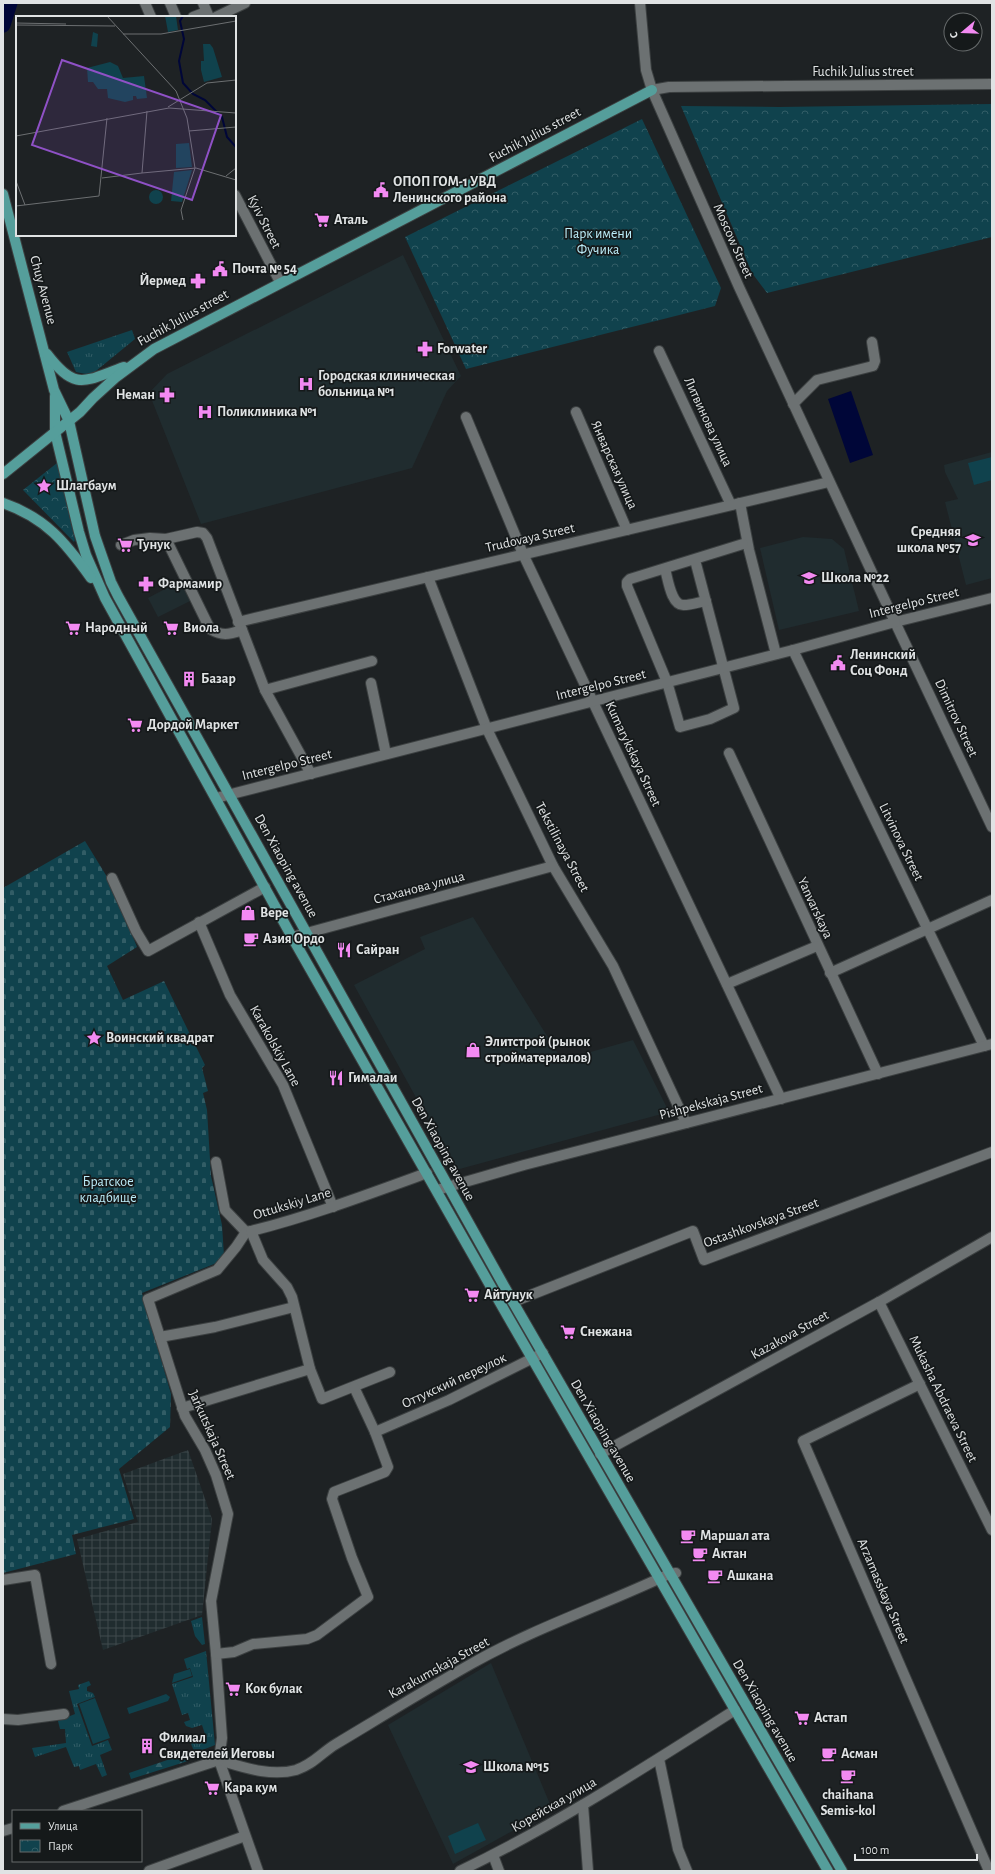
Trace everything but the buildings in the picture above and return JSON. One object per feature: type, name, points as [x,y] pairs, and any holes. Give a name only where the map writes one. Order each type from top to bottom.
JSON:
[{"type":"main road","name":"Fuchik Julius street","points":[[3,474],[69,421],[132,364],[154,349],[280,282],[652,90]]},
{"type":"main road","name":"Chuy Avenue","points":[[3,194],[55,394],[69,421]]},
{"type":"main road","points":[[44,352],[60,371],[73,379],[89,380],[132,364]]},
{"type":"main road","name":"Chuy Avenue","points":[[55,394],[55,432]]},
{"type":"main road","name":"Den Xiaoping avenue","points":[[69,421],[95,536],[111,582],[513,1302],[600,1454],[673,1574],[842,1871]]},
{"type":"main road","name":"Den Xiaoping avenue","points":[[55,432],[82,544],[105,598],[292,937],[658,1579],[828,1871]]},
{"type":"main road","points":[[3,503],[35,517],[52,531],[79,562],[105,598]]},
{"type":"street","points":[[145,3],[151,16]]},
{"type":"street","points":[[170,3],[176,16]]},
{"type":"street","points":[[218,16],[245,3]]},
{"type":"street","name":"Moscow Street","points":[[640,3],[646,70],[652,90],[739,287],[829,482]]},
{"type":"street","points":[[195,16],[206,11]]},
{"type":"street","name":"Fuchik Julius street","points":[[652,90],[669,87],[992,84]]},
{"type":"street","name":"Kyiv Street","points":[[236,197],[280,282]]},
{"type":"street","points":[[793,404],[817,380],[873,366],[875,361],[872,342]]},
{"type":"street","name":"Литвинова улица","points":[[659,351],[735,504],[749,550],[776,654]]},
{"type":"street","name":"Январская улица","points":[[576,412],[627,530]]},
{"type":"street","name":"Kumarykskaya Street","points":[[466,417],[523,554],[781,1099]]},
{"type":"street","name":"Trudovaya Street","points":[[166,540],[210,629],[227,636],[240,626],[428,577],[829,482]]},
{"type":"street","name":"Dimitrov Street","points":[[829,482],[992,827]]},
{"type":"street","points":[[121,545],[134,540],[150,538],[166,540],[197,532],[203,533],[207,538],[265,690],[311,774]]},
{"type":"street","points":[[695,560],[734,708],[710,719],[680,727],[667,682],[626,586],[627,582],[630,579],[743,544]]},
{"type":"street","points":[[665,569],[673,596],[677,602],[683,605],[706,601]]},
{"type":"street","name":"Tekstilinaya Street","points":[[428,577],[487,728],[553,866],[613,966],[686,1124]]},
{"type":"street","name":"Intergelpo Street","points":[[216,798],[992,598]]},
{"type":"street","name":"Litvinova Street","points":[[793,650],[928,929],[988,1045]]},
{"type":"street","points":[[265,690],[372,661]]},
{"type":"street","points":[[371,683],[386,754]]},
{"type":"street","name":"Yanvarskaya","points":[[728,753],[878,1074]]},
{"type":"street","name":"Стаханова улица","points":[[292,937],[553,866]]},
{"type":"street","points":[[112,878],[136,931],[148,951],[265,887]]},
{"type":"street","points":[[830,973],[992,900]]},
{"type":"street","name":"Karakolskiy Lane","points":[[199,922],[230,995],[283,1085],[333,1207]]},
{"type":"street","points":[[727,984],[817,946]]},
{"type":"street","name":"Pishpekskaja Street","points":[[437,1190],[988,1045]]},
{"type":"street","name":"Ostashkovskaya Street","points":[[513,1302],[693,1231],[704,1260],[992,1152]]},
{"type":"street","points":[[216,1162],[225,1210],[248,1231]]},
{"type":"street","name":"Ottukskiy Lane","points":[[390,1372],[322,1399],[310,1369],[294,1307],[287,1287],[263,1260],[248,1231],[286,1222],[333,1207],[427,1173]]},
{"type":"street","name":"Jarkutskaja Street","points":[[219,1760],[222,1738],[211,1601],[228,1514],[216,1475],[204,1450],[184,1416],[148,1299],[217,1270],[248,1231]]},
{"type":"street","name":"Kazakova Street","points":[[600,1454],[879,1302],[992,1237]]},
{"type":"street","name":"Mukasha Abdraeva Street","points":[[879,1302],[992,1530]]},
{"type":"street","points":[[160,1337],[215,1327],[294,1307]]},
{"type":"street","name":"Оттукский переулок","points":[[375,1432],[449,1400],[543,1353]]},
{"type":"street","points":[[182,1408],[310,1369]]},
{"type":"street","name":"Arzamasskaya Street","points":[[920,1384],[803,1441],[989,1871]]},
{"type":"street","points":[[216,1654],[234,1652],[253,1644],[306,1639],[317,1635],[368,1597],[352,1558],[332,1498],[334,1492],[385,1472],[388,1466],[375,1432],[354,1387]]},
{"type":"street","name":"Karakumskaja Street","points":[[219,1760],[258,1770],[277,1772],[294,1771],[307,1766],[331,1747],[472,1663],[544,1629],[658,1579],[673,1574]]},
{"type":"street","points":[[3,1580],[35,1576],[52,1664]]},
{"type":"street","name":"Корейская улица","points":[[460,1871],[493,1855],[583,1805],[659,1759],[735,1710]]},
{"type":"street","points":[[3,1720],[18,1720],[64,1714]]},
{"type":"street","points":[[659,1759],[678,1849],[687,1871]]},
{"type":"street","points":[[66,1810],[219,1760],[258,1871]]},
{"type":"street","points":[[583,1805],[588,1871]]},
{"type":"street","points":[[149,1871],[245,1836]]},
{"type":"street","points":[[493,1855],[498,1871]]},
{"type":"shaded area","name":"Городская клиническая больница №1","points":[[403,255],[461,376],[447,391],[412,468],[201,524],[149,393],[167,374]]},
{"type":"shaded area","points":[[851,391],[873,455],[850,463],[828,399]]},
{"type":"shaded area","name":"Средняя школа №57","points":[[992,452],[992,578],[966,585],[945,502],[958,499],[945,472],[944,465]]},
{"type":"shaded area","name":"Школа №22","points":[[803,537],[832,539],[844,549],[859,611],[779,630],[760,548]]},
{"type":"shaded area","points":[[180,581],[190,601],[158,617],[148,598]]},
{"type":"shaded area","name":"Элитстрой (рынок стройматериалов)","points":[[473,917],[562,1060],[633,1040],[669,1112],[456,1170],[354,985],[425,949],[420,937]]},
{"type":"shaded area","points":[[188,1450],[212,1519],[202,1615],[103,1650],[77,1539],[138,1522],[123,1474]]},
{"type":"shaded area","name":"Школа №15","points":[[491,1663],[552,1809],[453,1864],[388,1725]]},
{"type":"green space","points":[[992,104],[992,237],[767,293],[752,273],[681,106],[779,107]]},
{"type":"green space","name":"Парк имени Фучика","points":[[642,119],[721,288],[715,306],[466,369],[405,237]]},
{"type":"green space","points":[[132,330],[135,339],[91,375],[76,372],[67,352]]},
{"type":"green space","points":[[992,457],[992,480],[974,485],[968,463]]},
{"type":"green space","points":[[57,463],[75,540],[74,542],[23,490]]},
{"type":"green space","name":"Братское кладбище","points":[[85,841],[112,885],[137,947],[107,966],[123,1000],[164,981],[205,1065],[202,1068],[208,1091],[203,1093],[207,1110],[211,1176],[222,1225],[224,1256],[219,1262],[142,1293],[171,1394],[170,1427],[119,1469],[134,1519],[72,1535],[76,1554],[3,1573],[3,888]]},
{"type":"green space","points":[[202,1617],[205,1644],[202,1645],[195,1636],[191,1621]]},
{"type":"green space","points":[[206,1651],[215,1745],[195,1753],[191,1744],[193,1740],[205,1734],[202,1725],[192,1728],[186,1726],[184,1722],[190,1720],[188,1713],[182,1715],[172,1684],[193,1677],[190,1668],[187,1669],[184,1659]]},
{"type":"green space","points":[[190,1669],[192,1676],[172,1683],[174,1674]]},
{"type":"green space","points":[[89,1681],[91,1685],[87,1687],[87,1691],[93,1693],[95,1697],[77,1704],[92,1746],[108,1740],[112,1750],[100,1755],[107,1775],[102,1777],[96,1764],[80,1770],[79,1766],[74,1767],[66,1747],[35,1757],[32,1748],[66,1743],[65,1729],[60,1729],[58,1721],[75,1714],[69,1691],[79,1689],[78,1685]]},
{"type":"green space","points":[[166,1694],[170,1697],[168,1701],[129,1714],[127,1708]]},
{"type":"green space","points":[[95,1698],[110,1738],[93,1744],[79,1704]]},
{"type":"green space","points":[[185,1754],[188,1761],[131,1779],[129,1773]]},
{"type":"green space","points":[[478,1823],[486,1840],[455,1854],[448,1836]]},
{"type":"waterway","points":[[3,25],[10,3]]},
{"type":"place","name":"ОПОП ГОМ-1 УВД Ленинского района","points":[[381,190]]},
{"type":"place","name":"Аталь","points":[[322,220]]},
{"type":"place","name":"Почта № 54","points":[[220,269]]},
{"type":"place","name":"Йермед","points":[[198,281]]},
{"type":"place","name":"Forwater","points":[[425,349]]},
{"type":"place","name":"Городская клиническая больница №1","points":[[306,384]]},
{"type":"place","name":"Неман","points":[[167,395]]},
{"type":"place","name":"Поликлиника №1","points":[[205,412]]},
{"type":"place","name":"Шлагбаум","points":[[44,486]]},
{"type":"place","name":"Средняя школа №57","points":[[973,540]]},
{"type":"place","name":"Тунук","points":[[125,545]]},
{"type":"place","name":"Школа №22","points":[[809,578]]},
{"type":"place","name":"Фармамир","points":[[146,584]]},
{"type":"place","name":"Народный","points":[[73,628]]},
{"type":"place","name":"Виола","points":[[171,628]]},
{"type":"place","name":"Ленинский Соц Фонд","points":[[838,663]]},
{"type":"place","name":"Базар","points":[[189,679]]},
{"type":"place","name":"Дордой Маркет","points":[[135,725]]},
{"type":"place","name":"Вере","points":[[248,913]]},
{"type":"place","name":"Азия Ордо","points":[[251,939]]},
{"type":"place","name":"Сайран","points":[[344,950]]},
{"type":"place","name":"Воинский квадрат","points":[[94,1038]]},
{"type":"place","name":"Элитстрой (рынок стройматериалов)","points":[[473,1050]]},
{"type":"place","name":"Гималаи","points":[[336,1078]]},
{"type":"place","name":"Айтунук","points":[[472,1295]]},
{"type":"place","name":"Снежана","points":[[568,1332]]},
{"type":"place","name":"Маршал ата","points":[[688,1536]]},
{"type":"place","name":"Актан","points":[[700,1554]]},
{"type":"place","name":"Ашкана","points":[[715,1576]]},
{"type":"place","name":"Кок булак","points":[[233,1689]]},
{"type":"place","name":"Астап","points":[[802,1718]]},
{"type":"place","name":"Филиал Свидетелей Иеговы","points":[[147,1746]]},
{"type":"place","name":"Асман","points":[[829,1754]]},
{"type":"place","name":"Школа №15","points":[[471,1767]]},
{"type":"place","name":"chaihana Semis-kol","points":[[848,1776]]},
{"type":"place","name":"Кара кум","points":[[212,1788]]}]
